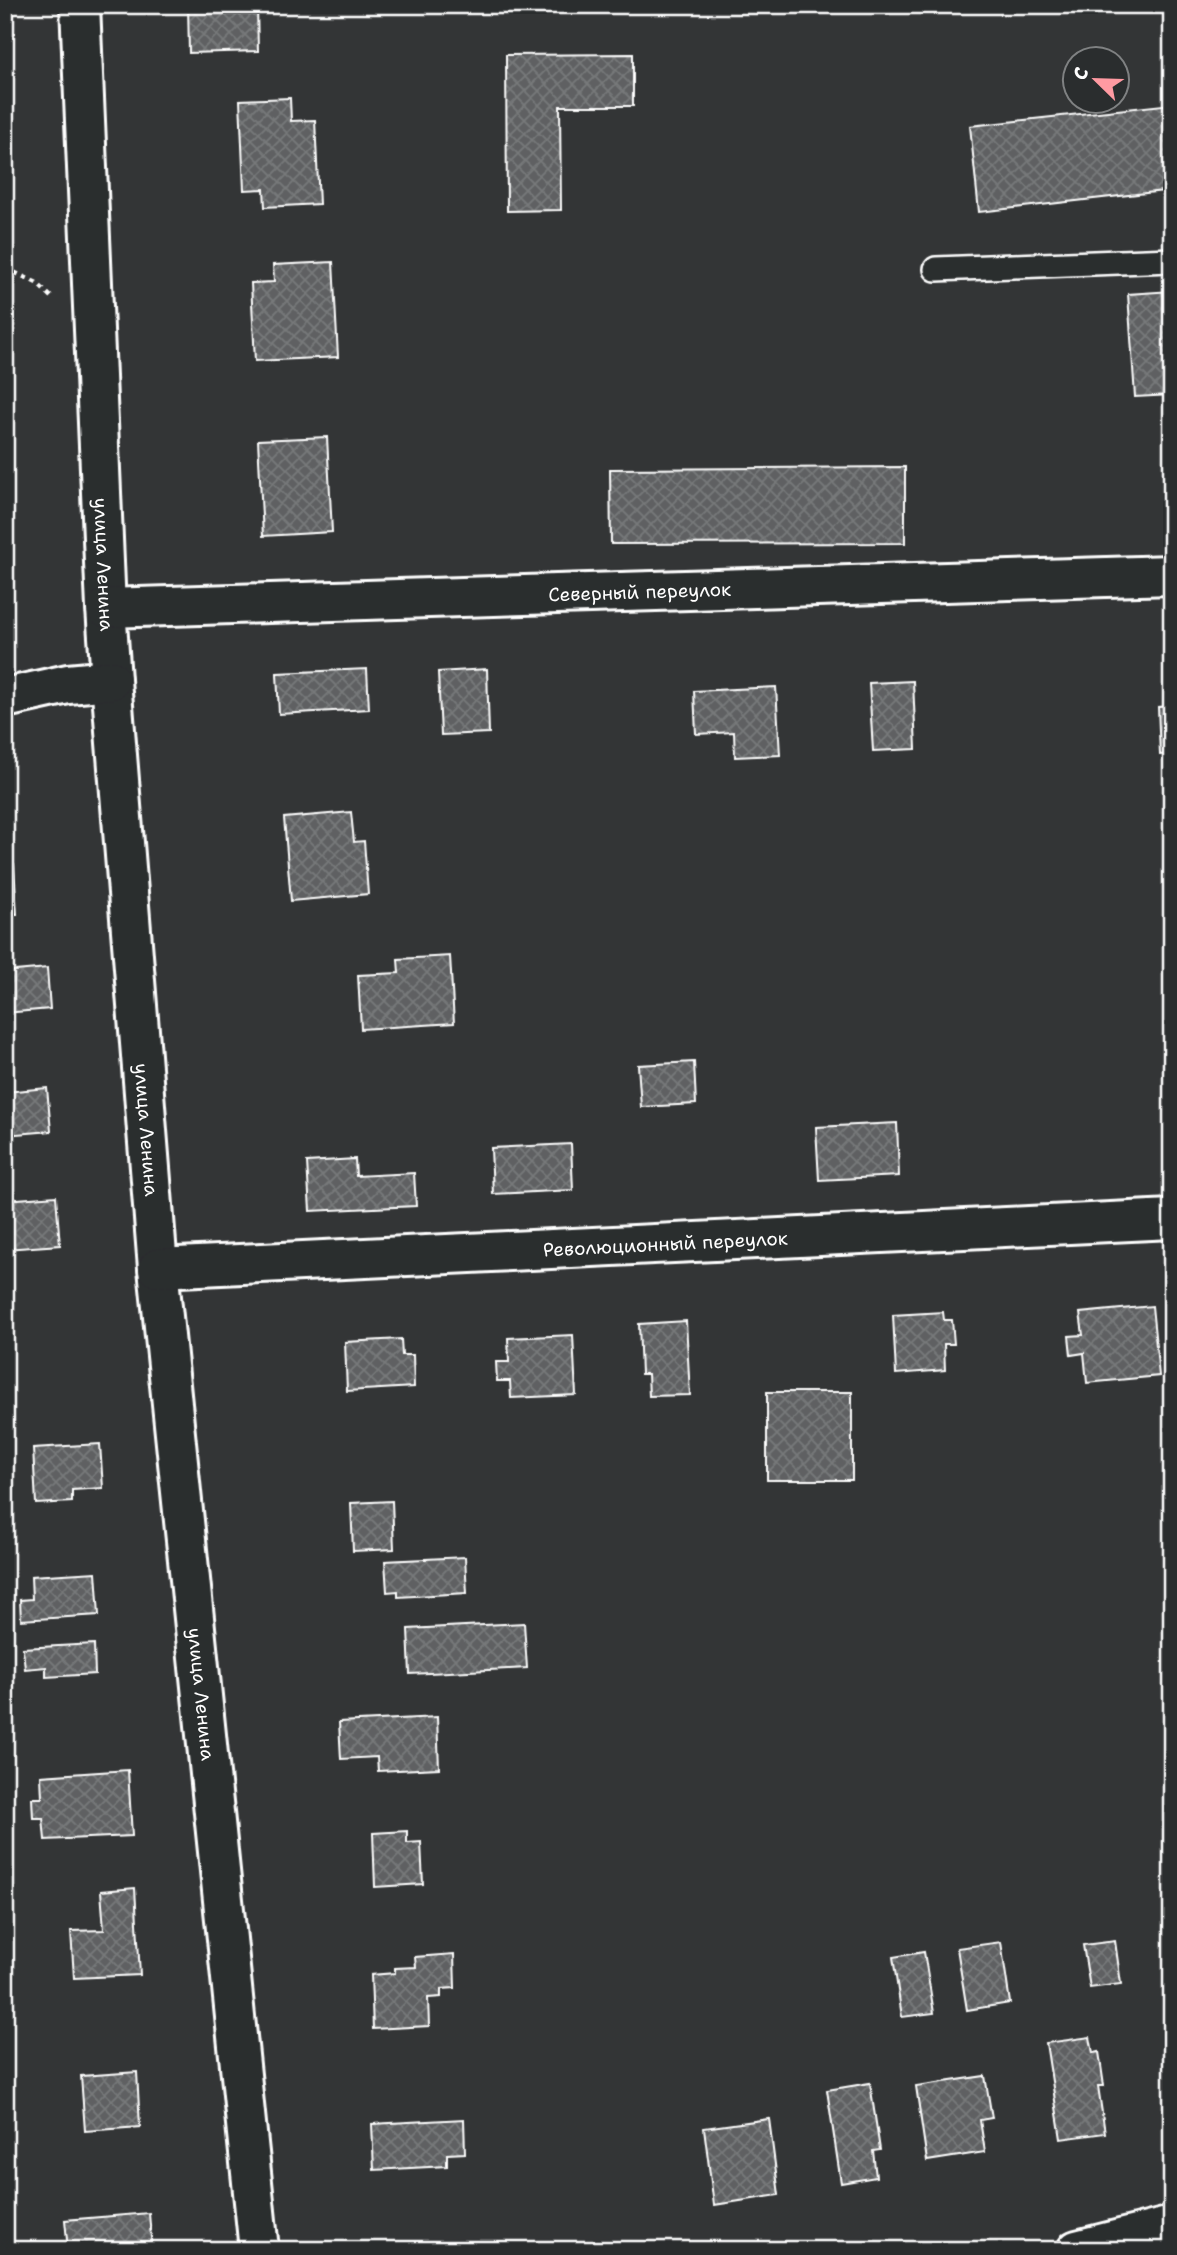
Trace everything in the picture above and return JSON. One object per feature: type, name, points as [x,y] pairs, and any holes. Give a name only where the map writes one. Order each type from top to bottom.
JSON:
[{"type":"street","name":"улица Ленина","points":[[80,5],[111,680],[158,1268],[258,2250]]},
{"type":"street","name":"Северный переулок","points":[[106,608],[1172,575]]},
{"type":"street","points":[[5,698],[68,684],[111,680]]},
{"type":"street","name":"Революционный переулок","points":[[158,1268],[1172,1219]]},
{"type":"street","points":[[1077,2250],[1172,2226]]},
{"type":"lane","points":[[936,270],[1172,260]]},
{"type":"building","points":[[188,5],[257,5],[258,51],[189,53]]},
{"type":"building","points":[[633,54],[633,106],[560,106],[561,210],[507,211],[506,55]]},
{"type":"building","points":[[290,98],[291,121],[315,120],[319,204],[265,207],[264,189],[244,190],[240,100]]},
{"type":"building","points":[[1172,104],[1172,190],[979,212],[970,126],[1062,116],[1132,116],[1132,108]]},
{"type":"building","points":[[333,262],[338,357],[255,361],[251,283],[274,282],[273,265]]},
{"type":"building","points":[[1172,291],[1172,395],[1135,397],[1128,294]]},
{"type":"building","points":[[327,437],[332,532],[263,536],[258,440]]},
{"type":"building","points":[[905,467],[905,543],[611,544],[610,469]]},
{"type":"building","points":[[367,669],[369,709],[279,714],[277,673]]},
{"type":"building","points":[[487,669],[489,733],[441,735],[438,672]]},
{"type":"building","points":[[913,681],[916,749],[873,751],[869,683]]},
{"type":"building","points":[[776,687],[780,755],[735,757],[734,732],[696,734],[694,691]]},
{"type":"building","points":[[1172,706],[1172,754],[1160,755],[1158,707]]},
{"type":"building","points":[[351,812],[354,842],[364,841],[368,894],[291,901],[284,818]]},
{"type":"building","points":[[14,864],[17,914],[5,914],[5,865]]},
{"type":"building","points":[[450,956],[454,1023],[361,1029],[358,975],[399,973],[398,959]]},
{"type":"building","points":[[47,968],[50,1009],[5,1013],[5,972]]},
{"type":"building","points":[[694,1062],[696,1104],[641,1107],[638,1065]]},
{"type":"building","points":[[47,1088],[51,1131],[5,1135],[5,1092]]},
{"type":"building","points":[[897,1123],[899,1176],[819,1180],[816,1127]]},
{"type":"building","points":[[571,1144],[573,1190],[493,1194],[491,1148]]},
{"type":"building","points":[[355,1159],[356,1176],[414,1173],[416,1206],[310,1211],[307,1162]]},
{"type":"building","points":[[56,1196],[60,1245],[5,1249],[5,1200]]},
{"type":"building","points":[[1152,1306],[1159,1376],[1087,1383],[1084,1353],[1071,1355],[1069,1336],[1083,1335],[1080,1313]]},
{"type":"building","points":[[943,1312],[944,1320],[952,1320],[954,1344],[944,1344],[945,1370],[896,1374],[893,1315]]},
{"type":"building","points":[[686,1321],[690,1395],[649,1396],[648,1374],[641,1374],[639,1324]]},
{"type":"building","points":[[573,1335],[576,1395],[511,1398],[510,1381],[497,1381],[496,1362],[509,1362],[508,1338]]},
{"type":"building","points":[[401,1339],[402,1355],[413,1355],[414,1387],[347,1391],[345,1342]]},
{"type":"building","points":[[5,1343],[9,1392],[5,1393]]},
{"type":"building","points":[[767,1392],[852,1392],[852,1480],[767,1480]]},
{"type":"building","points":[[100,1444],[103,1488],[72,1490],[72,1502],[36,1504],[33,1448]]},
{"type":"building","points":[[392,1501],[394,1549],[353,1551],[351,1503]]},
{"type":"building","points":[[465,1557],[467,1593],[398,1597],[398,1591],[387,1592],[385,1561]]},
{"type":"building","points":[[96,1572],[99,1615],[21,1620],[20,1600],[32,1599],[31,1576]]},
{"type":"building","points":[[524,1623],[527,1668],[410,1674],[408,1629]]},
{"type":"building","points":[[94,1644],[95,1674],[46,1677],[46,1667],[25,1669],[23,1648]]},
{"type":"building","points":[[437,1717],[439,1768],[378,1771],[377,1757],[341,1759],[339,1722]]},
{"type":"building","points":[[128,1770],[132,1836],[45,1840],[43,1818],[33,1818],[32,1798],[42,1798],[41,1776]]},
{"type":"building","points":[[407,1831],[407,1843],[421,1842],[423,1884],[375,1887],[373,1833]]},
{"type":"building","points":[[135,1888],[140,1975],[74,1978],[71,1931],[104,1930],[101,1891]]},
{"type":"building","points":[[1115,1941],[1121,1984],[1090,1988],[1083,1945]]},
{"type":"building","points":[[1001,1942],[1010,2003],[967,2010],[957,1948]]},
{"type":"building","points":[[924,1952],[934,2013],[902,2017],[893,1957]]},
{"type":"building","points":[[454,1954],[455,1988],[441,1989],[441,1997],[428,1998],[429,2026],[373,2029],[371,1975],[395,1973],[395,1968],[416,1967],[415,1957]]},
{"type":"building","points":[[1090,2037],[1093,2053],[1099,2052],[1104,2086],[1098,2086],[1105,2133],[1061,2139],[1046,2043]]},
{"type":"building","points":[[137,2072],[140,2127],[85,2131],[81,2076]]},
{"type":"building","points":[[985,2076],[992,2118],[980,2120],[985,2152],[927,2161],[916,2086]]},
{"type":"building","points":[[870,2083],[880,2150],[873,2151],[876,2177],[841,2183],[827,2090]]},
{"type":"building","points":[[464,2119],[465,2153],[447,2154],[447,2166],[374,2170],[372,2124]]},
{"type":"building","points":[[769,2119],[779,2195],[714,2205],[704,2128]]},
{"type":"building","points":[[149,2213],[152,2250],[68,2250],[65,2220]]}]
